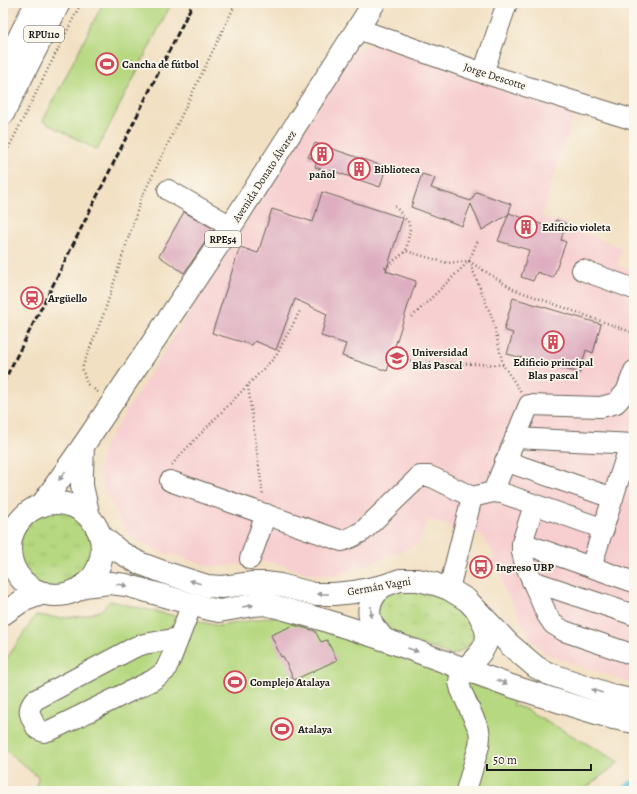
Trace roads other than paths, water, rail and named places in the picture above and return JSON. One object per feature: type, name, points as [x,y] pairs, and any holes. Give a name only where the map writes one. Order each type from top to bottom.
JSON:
[{"type":"main road","name":"RPU110","points":[[3,114],[12,60],[36,3]]},
{"type":"main road","name":"RPU110","points":[[12,60],[59,3]]},
{"type":"main road","name":"Avenida Donato Álvarez","points":[[41,506],[231,226],[374,3]]},
{"type":"main road","points":[[83,446],[82,486],[89,517]]},
{"type":"main road","points":[[3,582],[13,535],[16,527],[21,520],[34,509],[41,506],[56,503],[77,508],[93,522],[100,535],[102,549],[100,563],[91,580],[74,591],[54,595],[35,590],[26,584],[14,568],[10,552]]},
{"type":"main road","name":"Germán Vagni","points":[[100,535],[120,552],[139,563],[208,586],[222,587],[265,583],[280,585],[314,594],[334,594],[354,592],[383,586],[400,580],[418,580],[449,588],[467,600],[510,645],[536,667],[547,673],[613,696],[634,701]]},
{"type":"main road","points":[[83,586],[110,583],[126,585],[218,611],[265,604],[318,618],[383,639],[511,686],[613,718],[634,722]]},
{"type":"main road","points":[[383,586],[374,595],[370,608],[371,621],[383,639]]},
{"type":"main road","points":[[3,614],[22,601],[44,593]]},
{"type":"main road","points":[[465,669],[480,653],[487,642],[488,634],[485,624],[477,610]]},
{"type":"street","points":[[483,72],[507,3]]},
{"type":"street","name":"Jorge Descotte","points":[[358,28],[483,72],[634,120]]},
{"type":"street","points":[[168,190],[231,226]]},
{"type":"street","points":[[582,270],[634,289]]},
{"type":"street","points":[[493,492],[529,405],[601,407],[625,405],[626,392],[634,371]]},
{"type":"street","points":[[515,438],[632,444],[591,567]]},
{"type":"street","points":[[506,461],[613,498]]},
{"type":"street","points":[[170,481],[342,541],[363,530],[420,476],[436,478],[472,497],[493,492],[502,493],[604,529]]},
{"type":"street","points":[[449,588],[472,497]]},
{"type":"street","points":[[534,505],[522,543],[522,552],[525,564],[547,615],[553,624],[564,631],[634,655]]},
{"type":"street","points":[[250,559],[266,514]]},
{"type":"street","points":[[522,543],[634,582]]},
{"type":"street","points":[[532,581],[634,615]]},
{"type":"street","points":[[179,638],[135,647],[35,700],[30,706],[29,713],[37,729],[44,732],[51,730],[153,680],[164,671],[171,658],[179,638],[192,604]]},
{"type":"street","points":[[465,669],[460,676],[461,690],[479,730],[480,738],[466,791]]},
{"type":"waterway","points":[[629,791],[634,787]]},
{"type":"railway","points":[[3,383],[193,3]]},
{"type":"place","name":"Cancha de fútbol","points":[[107,64]]},
{"type":"place","name":"pañol","points":[[322,154]]},
{"type":"place","name":"Biblioteca","points":[[359,169]]},
{"type":"place","name":"Edificio violeta","points":[[526,227]]},
{"type":"place","name":"Argüello","points":[[32,298]]},
{"type":"place","name":"Edificio principal Blas pascal","points":[[553,342]]},
{"type":"place","name":"Universidad Blas Pascal","points":[[397,358]]},
{"type":"place","name":"Ingreso UBP","points":[[481,567]]},
{"type":"place","name":"Complejo Atalaya","points":[[235,682]]},
{"type":"place","name":"Atalaya","points":[[282,729]]}]
